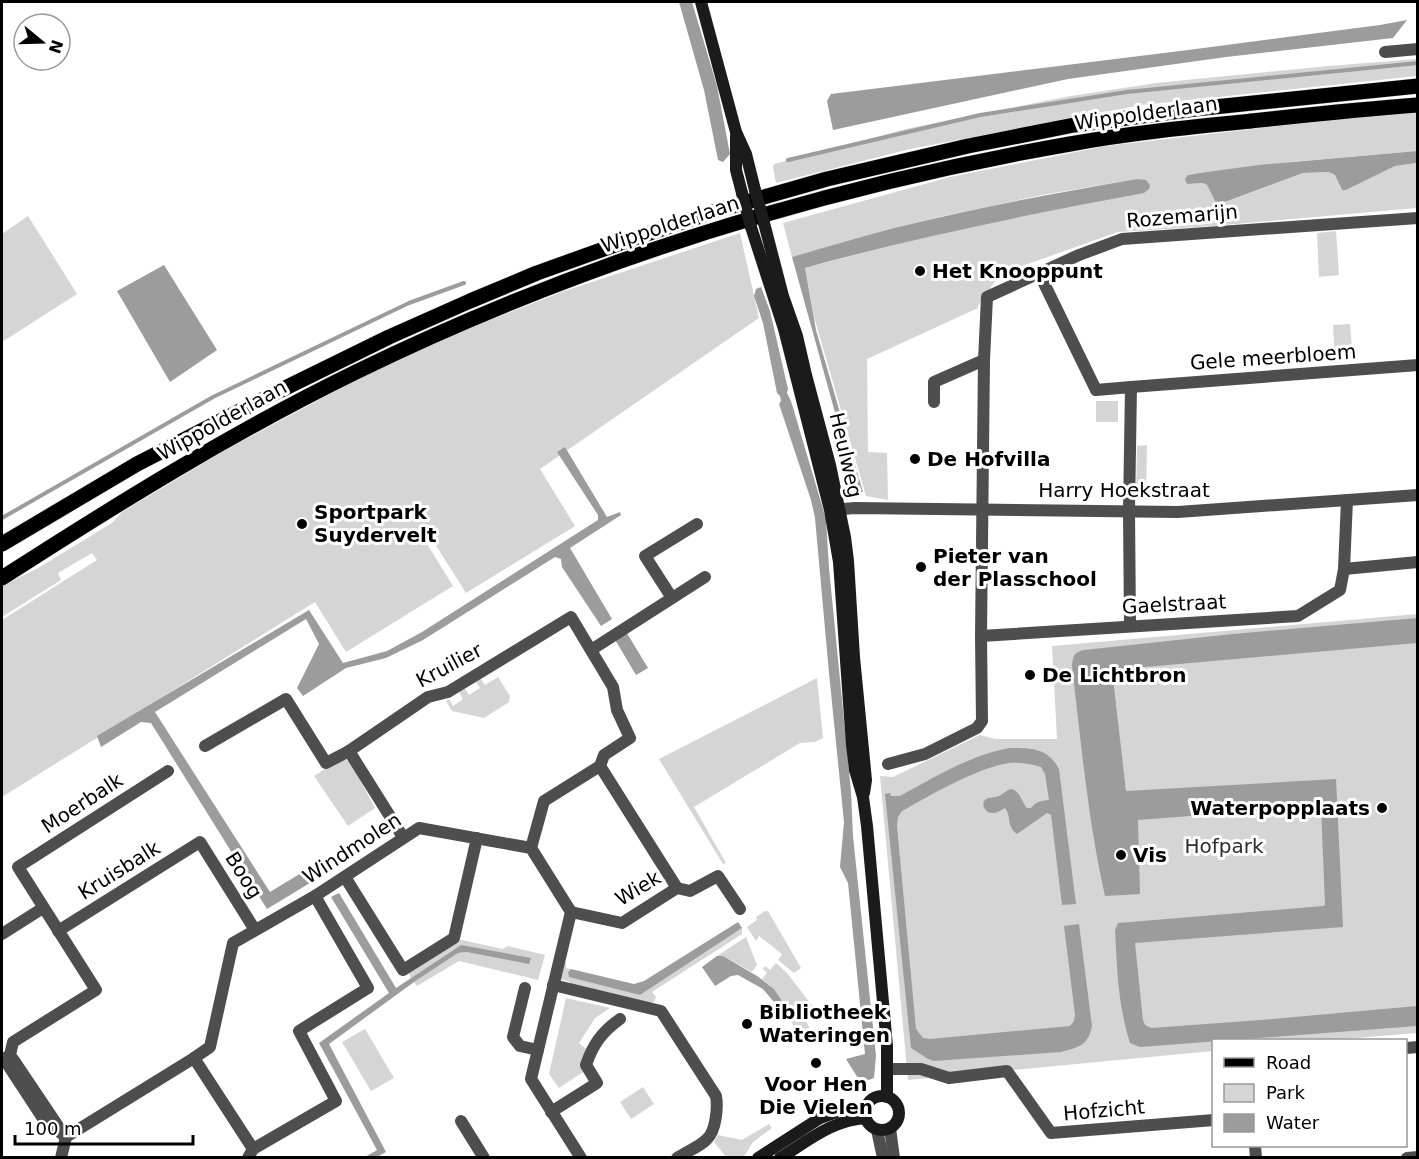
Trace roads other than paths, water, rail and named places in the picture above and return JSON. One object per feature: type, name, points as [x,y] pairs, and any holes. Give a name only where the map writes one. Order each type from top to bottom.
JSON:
[{"type":"main road","name":"Heulweg","points":[[701,2],[736,132],[746,154],[755,190],[758,225],[784,329],[835,510],[853,753],[857,781],[863,797],[887,1046],[887,1097]]},
{"type":"main road","name":"Wippolderlaan","points":[[2,544],[137,464],[389,337],[537,273],[722,209],[827,179],[968,146],[1074,125],[1195,109],[1418,86]]},
{"type":"main road","name":"Wippolderlaan","points":[[2,578],[152,483],[348,376],[478,317],[546,289],[648,252],[730,225],[831,196],[970,163],[1074,143],[1193,126],[1418,105]]},
{"type":"main road","name":"Heulweg","points":[[736,132],[736,170],[742,194],[758,225]]},
{"type":"main road","points":[[887,1097],[895,1102],[898,1111],[897,1121],[890,1128],[877,1130],[871,1126],[866,1113],[870,1102],[875,1098],[887,1097]]},
{"type":"main road","points":[[758,1158],[820,1118],[842,1110],[866,1113]]},
{"type":"main road","points":[[780,1158],[825,1129],[866,1113]]},
{"type":"street","points":[[1385,52],[1418,49]]},
{"type":"street","name":"Rozemarijn","points":[[888,764],[925,754],[980,726],[982,721],[984,360],[987,297],[1079,255],[1122,239],[1418,218]]},
{"type":"street","name":"Gele meerbloem","points":[[1040,273],[1096,390],[1418,365]]},
{"type":"street","points":[[934,402],[934,382],[984,360]]},
{"type":"street","points":[[1130,626],[1131,387]]},
{"type":"street","name":"Harry Hoekstraat","points":[[835,510],[855,508],[1178,512],[1418,495]]},
{"type":"street","name":"Gaelstraat","points":[[981,636],[1298,616],[1340,590],[1344,569],[1347,500]]},
{"type":"street","points":[[672,598],[645,556],[697,524]]},
{"type":"street","points":[[1344,569],[1418,562]]},
{"type":"street","points":[[581,1158],[531,1079],[571,912],[531,848],[544,801],[600,766],[604,755],[630,738],[617,710],[613,687],[591,650],[705,577]]},
{"type":"street","name":"Kruilier","points":[[205,746],[286,699],[326,763],[349,751],[428,697],[448,692],[570,618],[591,650]]},
{"type":"street","points":[[349,751],[403,837]]},
{"type":"street","points":[[600,766],[677,888]]},
{"type":"street","name":"Moerbalk","points":[[43,908],[18,867],[168,771]]},
{"type":"street","name":"Windmolen","points":[[66,1137],[210,1047],[233,943],[315,896],[403,837],[418,828],[531,848]]},
{"type":"street","points":[[345,877],[403,969],[454,938],[477,838]]},
{"type":"street","name":"Boog","points":[[200,842],[255,930]]},
{"type":"street","name":"Kruisbalk","points":[[58,931],[200,842]]},
{"type":"street","name":"Wiek","points":[[571,912],[622,923],[677,888],[690,891],[718,876],[740,909]]},
{"type":"street","points":[[194,1058],[250,1153],[336,1101],[299,1031],[368,988],[315,896]]},
{"type":"street","points":[[2,934],[43,908],[96,990],[13,1042],[5,1058],[44,1120],[66,1137],[61,1158]]},
{"type":"street","points":[[553,985],[661,1011],[716,1096],[717,1107],[713,1128],[708,1138],[677,1158]]},
{"type":"street","points":[[525,988],[513,1037],[520,1046],[538,1050]]},
{"type":"street","points":[[551,1113],[597,1083],[586,1065],[591,1049],[607,1029],[620,1019]]},
{"type":"street","name":"Hofzicht","points":[[888,1069],[921,1069],[950,1078],[1007,1071],[1050,1133],[1212,1120]]},
{"type":"street","points":[[461,1121],[484,1158]]},
{"type":"street","points":[[890,1128],[894,1158]]},
{"type":"street","points":[[877,1130],[883,1158]]},
{"type":"street","points":[[1407,1158],[1418,1157]]},
{"type":"water","points":[[679,2],[692,2],[717,86],[730,154],[723,162],[718,160],[704,90]]},
{"type":"water","points":[[1407,20],[1393,38],[1226,57],[1068,79],[833,130],[827,101],[831,94],[1196,49]]},
{"type":"water","points":[[1417,151],[1417,163],[1395,166],[1346,190],[1342,190],[1335,175],[1329,172],[1303,173],[1217,205],[1207,185],[1187,184],[1185,179],[1188,175],[1259,165]]},
{"type":"water","points":[[1137,179],[1146,180],[1150,185],[1144,193],[974,227],[805,268],[816,330],[863,492],[857,492],[792,257],[894,228],[954,214]]},
{"type":"water","points":[[164,265],[217,350],[170,382],[117,291]]},
{"type":"water","points":[[761,287],[770,311],[787,393],[826,519],[851,791],[853,836],[876,1056],[874,1078],[861,1083],[846,1059],[865,1054],[848,883],[840,867],[844,822],[815,518],[779,404],[780,396],[777,393],[763,323],[754,296],[756,289]]},
{"type":"water","points":[[565,447],[607,517],[620,512],[621,515],[570,548],[612,619],[601,626],[562,567],[561,559],[555,557],[423,640],[386,658],[346,668],[303,696],[297,688],[319,644],[306,619],[155,712],[270,892],[321,861],[328,872],[267,909],[151,723],[141,722],[101,747],[97,736],[309,610],[343,663],[387,651],[422,632],[598,520],[598,515],[557,452]]},
{"type":"water","points":[[1417,618],[1417,643],[1112,670],[1126,791],[1336,779],[1343,927],[1135,943],[1145,1025],[1151,1028],[1417,1006],[1417,1026],[1246,1039],[1212,1039],[1212,1042],[1140,1047],[1130,1043],[1119,987],[1115,930],[1118,923],[1325,905],[1321,806],[1138,820],[1140,894],[1105,896],[1086,781],[1072,666],[1075,655],[1084,650]]},
{"type":"water","points":[[625,630],[648,668],[636,675],[614,638]]},
{"type":"water","points":[[1010,748],[1032,749],[1044,753],[1055,762],[1059,769],[1076,904],[1062,905],[1051,815],[1047,813],[1017,834],[1011,828],[1005,808],[992,813],[987,812],[983,806],[986,799],[997,797],[1012,789],[1017,792],[1027,808],[1049,800],[1045,774],[1041,767],[1009,763],[982,770],[902,811],[898,817],[897,826],[916,1029],[923,1038],[930,1039],[1070,1026],[1075,1015],[1064,926],[1079,924],[1092,1026],[1088,1038],[1082,1045],[1061,1052],[934,1061],[911,1048],[885,794],[900,796],[967,761]]},
{"type":"water","points":[[339,893],[396,988],[461,945],[531,958],[529,964],[467,952],[458,953],[329,1044],[386,1152],[377,1157],[365,1157],[377,1150],[319,1043],[389,993],[331,897]]},
{"type":"water","points":[[738,922],[742,928],[640,995],[569,977],[568,972],[571,969],[634,984],[644,981]]},
{"type":"water","points":[[717,956],[723,956],[774,989],[791,1015],[784,1014],[763,989],[738,975],[731,976],[715,986],[702,967]]},
{"type":"waterway","points":[[788,160],[980,115],[1127,92],[1418,63]]},
{"type":"waterway","points":[[2,518],[213,397],[409,303],[464,283]]},
{"type":"place","name":"Het Knooppunt","points":[[920,271]]},
{"type":"place","name":"De Hofvilla","points":[[915,459]]},
{"type":"place","name":"Sportpark Suydervelt","points":[[302,524]]},
{"type":"place","name":"Pieter van der Plasschool","points":[[921,567]]},
{"type":"place","name":"De Lichtbron","points":[[1030,675]]},
{"type":"place","name":"Waterpopplaats","points":[[1382,808]]},
{"type":"place","name":"Vis","points":[[1121,855]]},
{"type":"place","name":"Bibliotheek Wateringen","points":[[747,1024]]},
{"type":"place","name":"Voor Hen Die Vielen","points":[[816,1063]]},
{"type":"park label","name":"Hofpark","points":[[1224,846]]}]
